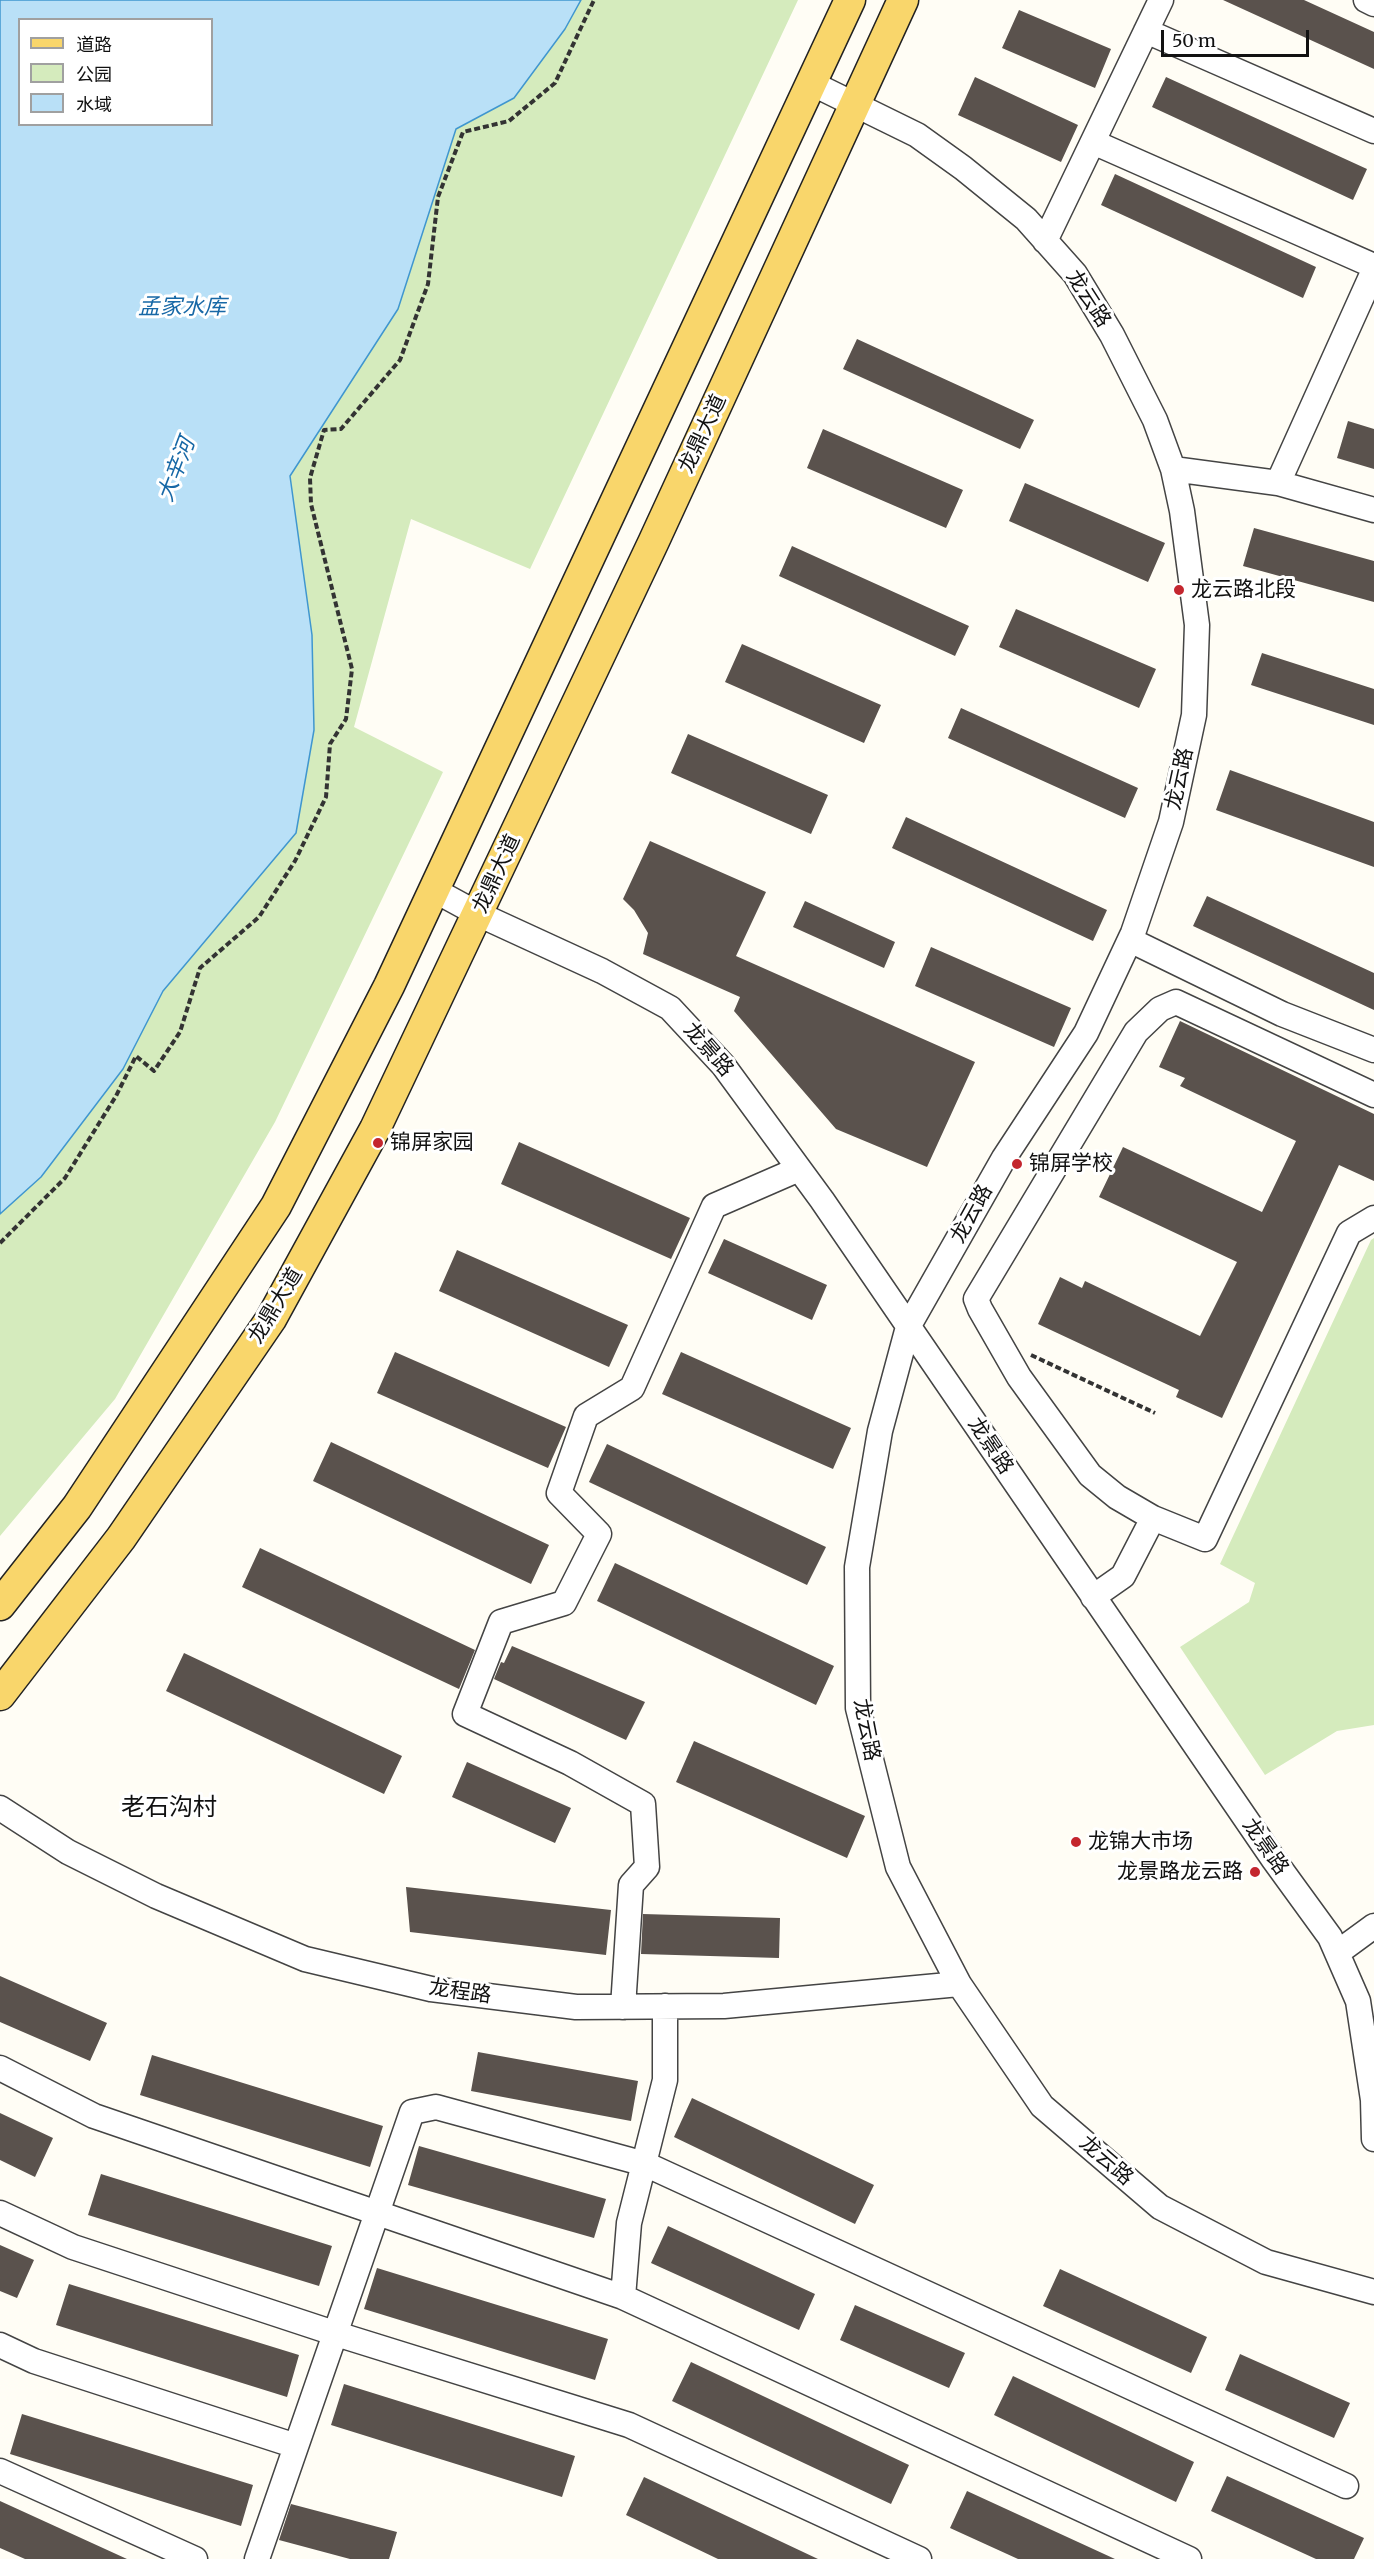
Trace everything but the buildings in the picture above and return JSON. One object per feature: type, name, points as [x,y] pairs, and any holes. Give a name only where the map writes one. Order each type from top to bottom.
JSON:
[{"type":"main road","points":[[0,1605],[78,1507],[276,1206],[389,986],[850,0]]},
{"type":"main road","name":"龙鼎大道","points":[[0,1695],[121,1538],[271,1318],[375,1129],[653,543],[903,0]]},
{"type":"street","points":[[1045,241],[1161,0]]},
{"type":"street","points":[[1146,31],[1374,131]]},
{"type":"street","name":"龙云路","points":[[811,83],[917,135],[963,168],[1026,219],[1075,274],[1112,335],[1155,420],[1173,469],[1182,511],[1197,625],[1194,715],[1171,822],[1130,940],[1086,1033],[1004,1158],[908,1327],[880,1431],[857,1567],[858,1708],[898,1867],[958,1984],[1042,2106],[1160,2207],[1266,2262],[1374,2292]]},
{"type":"street","points":[[1093,142],[1374,268],[1278,483]]},
{"type":"street","points":[[1173,469],[1278,483],[1374,510]]},
{"type":"street","name":"龙景路","points":[[434,890],[478,914],[602,971],[670,1008],[723,1065],[799,1169],[1274,1860],[1330,1937],[1358,2001],[1373,2100],[1374,2139]]},
{"type":"street","points":[[1130,940],[1282,1014],[1374,1050]]},
{"type":"street","points":[[1374,1095],[1176,1002],[1160,1009],[1136,1032],[1094,1106],[976,1299],[1019,1377],[1090,1475],[1117,1497],[1153,1518],[1205,1539],[1349,1233],[1374,1218]]},
{"type":"street","points":[[623,2007],[631,1885],[646,1867],[643,1804],[570,1763],[465,1714],[501,1623],[564,1603],[598,1534],[559,1492],[586,1416],[632,1388],[714,1206],[799,1169]]},
{"type":"street","points":[[1093,1597],[1123,1576],[1153,1518]]},
{"type":"street","name":"龙程路","points":[[0,1808],[68,1852],[156,1896],[305,1959],[431,1989],[576,2007],[623,2007],[724,2006],[958,1984]]},
{"type":"street","points":[[1337,1953],[1374,1926]]},
{"type":"street","points":[[623,2297],[629,2223],[665,2080],[665,2006]]},
{"type":"street","points":[[0,2068],[94,2116],[623,2297],[682,2322],[1190,2559]]},
{"type":"street","points":[[257,2559],[412,2112],[436,2107],[645,2164],[1346,2486]]},
{"type":"street","points":[[0,2213],[73,2247],[343,2336],[629,2425],[919,2559]]},
{"type":"street","points":[[0,2344],[34,2361],[296,2446]]},
{"type":"street","points":[[0,2471],[195,2559]]},
{"type":"path","points":[[0,1243],[65,1178],[116,1096],[136,1056],[154,1071],[180,1032],[200,968],[259,917],[295,861],[326,797],[330,744],[346,720],[352,669],[311,504],[310,478],[324,430],[341,429],[400,360],[428,284],[438,197],[464,132],[509,121],[555,83],[594,0]]},
{"type":"path","points":[[997,1340],[1155,1413]]},
{"type":"green space","points":[[0,0],[798,0],[530,569],[411,519],[354,727],[443,772],[275,1122],[115,1399],[0,1536]]},
{"type":"green space","points":[[1374,1238],[1374,1725],[1337,1731],[1265,1775],[1180,1647],[1249,1602],[1255,1583],[1220,1564],[1371,1240]]},
{"type":"water","name":"孟家水库","points":[[0,0],[581,0],[565,29],[514,98],[456,129],[398,309],[290,476],[312,635],[314,730],[296,833],[163,991],[123,1069],[41,1177],[0,1214]]},
{"type":"place","name":"龙云路北段","points":[[1179,590]]},
{"type":"place","name":"锦屏家园","points":[[378,1143]]},
{"type":"place","name":"锦屏学校","points":[[1017,1164]]},
{"type":"place","name":"龙锦大市场","points":[[1076,1842]]},
{"type":"place","name":"龙景路龙云路","points":[[1255,1872]]},
{"type":"district","name":"老石沟村","points":[[169,1808]]},
{"type":"water label","name":"大辛河","points":[[177,470]]}]
